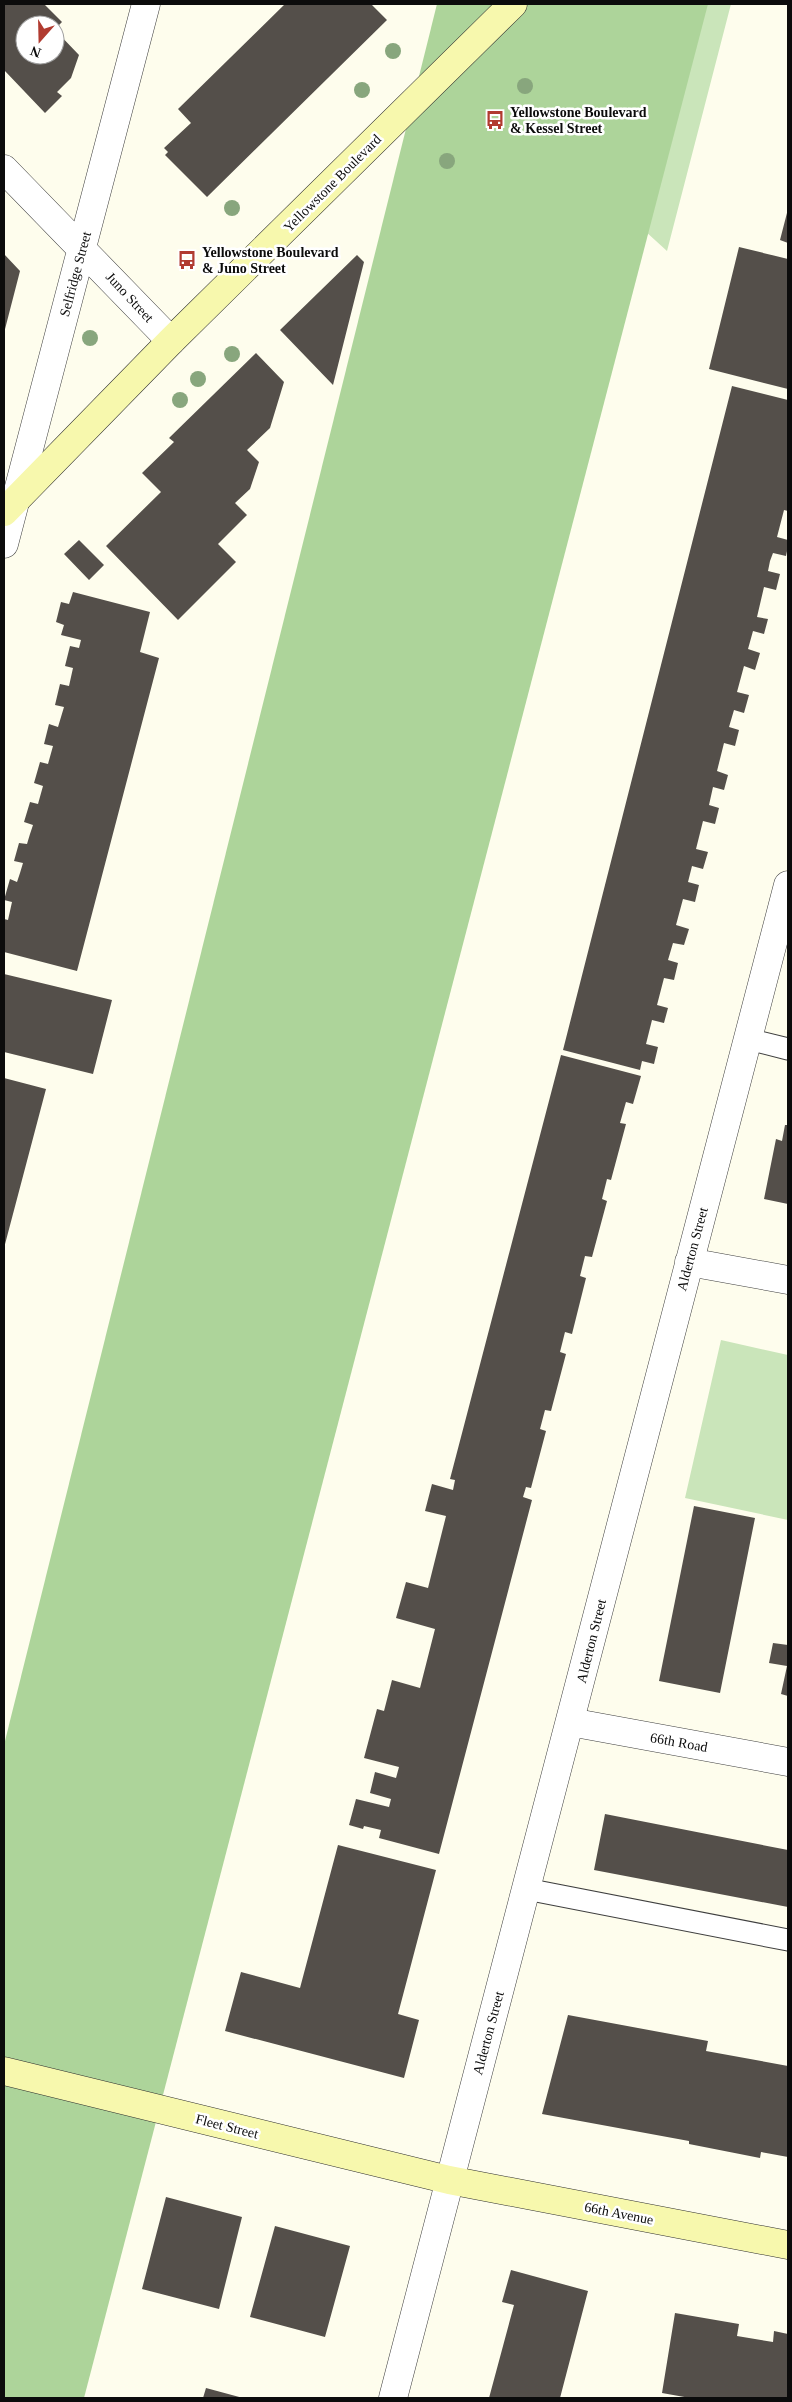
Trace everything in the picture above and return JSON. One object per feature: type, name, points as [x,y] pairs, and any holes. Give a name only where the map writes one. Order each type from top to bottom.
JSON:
[{"type":"street","name":"Selfridge Street","points":[[4,544],[9,506],[82,248],[141,5]]},
{"type":"street","name":"Yellowstone Boulevard","points":[[9,506],[506,6]]},
{"type":"street","name":"Juno Street","points":[[4,169],[171,341]]},
{"type":"street","name":"Alderton Street","points":[[393,2398],[788,885]]},
{"type":"street","points":[[689,1262],[788,1280]]},
{"type":"street","name":"66th Road","points":[[570,1722],[788,1762]]},
{"type":"street","name":"Fleet Street","points":[[4,2071],[450,2180]]},
{"type":"street","name":"66th Avenue","points":[[450,2180],[788,2245]]},
{"type":"lane","points":[[748,1039],[788,1049]]},
{"type":"lane","points":[[526,1890],[788,1940]]},
{"type":"green space","points":[[437,4],[708,4],[84,2398],[4,2398],[4,1745]]},
{"type":"green space","points":[[616,4],[731,4],[667,251],[512,110]]},
{"type":"green space","points":[[721,1340],[788,1355],[788,1520],[685,1498]]},
{"type":"building","points":[[4,4],[44,4],[55,15],[15,15],[15,65],[65,65],[65,40],[79,55],[71,78],[57,92],[62,96],[45,113],[4,70]]},
{"type":"building","points":[[285,4],[373,4],[387,20],[207,197],[165,155],[168,152],[164,148],[191,123],[178,109]]},
{"type":"building","points":[[788,209],[788,243],[780,240]]},
{"type":"building","points":[[739,247],[788,259],[788,389],[709,369]]},
{"type":"building","points":[[4,254],[20,271],[4,333]]},
{"type":"building","points":[[357,255],[364,262],[333,385],[280,330]]},
{"type":"building","points":[[256,353],[284,382],[270,428],[247,450],[259,462],[250,489],[235,503],[247,515],[218,544],[236,562],[178,620],[106,546],[161,492],[142,473],[174,442],[169,438]]},
{"type":"building","points":[[732,386],[788,400],[788,511],[784,510],[777,537],[788,540],[788,546],[786,556],[773,553],[770,561],[768,571],[780,574],[776,590],[764,587],[757,617],[768,619],[764,634],[753,631],[748,649],[760,653],[755,670],[744,666],[737,692],[749,695],[744,713],[734,710],[729,727],[739,730],[735,746],[724,743],[717,771],[728,775],[724,790],[713,787],[709,805],[719,808],[715,824],[703,821],[696,849],[708,852],[703,869],[692,866],[688,882],[699,885],[695,902],[683,899],[676,925],[689,929],[684,945],[673,943],[668,960],[678,963],[674,980],[664,978],[657,1005],[668,1008],[664,1023],[652,1020],[646,1044],[658,1047],[654,1064],[642,1061],[640,1070],[563,1050]]},
{"type":"building","points":[[79,540],[104,565],[89,580],[64,554]]},
{"type":"building","points":[[73,592],[150,612],[140,652],[159,658],[77,971],[4,952],[4,919],[8,920],[12,902],[4,900],[10,879],[17,882],[23,863],[14,861],[19,843],[27,844],[33,825],[24,822],[30,802],[38,804],[43,786],[34,783],[40,762],[48,764],[53,746],[44,744],[49,724],[58,727],[64,707],[55,705],[60,684],[69,686],[73,668],[65,666],[70,646],[79,648],[81,640],[61,635],[64,625],[56,622],[61,602],[69,604]]},
{"type":"building","points":[[4,974],[112,1000],[93,1074],[4,1052]]},
{"type":"building","points":[[561,1055],[641,1076],[633,1104],[626,1102],[620,1123],[626,1124],[611,1180],[607,1179],[602,1199],[607,1201],[592,1257],[585,1256],[580,1276],[586,1278],[572,1334],[565,1332],[560,1352],[566,1354],[551,1411],[545,1410],[540,1429],[546,1431],[531,1488],[526,1487],[523,1497],[532,1500],[439,1854],[379,1838],[381,1830],[364,1826],[363,1829],[349,1825],[356,1799],[389,1807],[391,1799],[370,1793],[375,1772],[396,1778],[399,1767],[364,1758],[377,1709],[384,1711],[392,1680],[420,1688],[435,1629],[396,1618],[406,1582],[428,1588],[446,1516],[425,1511],[432,1484],[453,1490],[455,1480],[450,1479]]},
{"type":"building","points":[[4,1078],[46,1089],[4,1248]]},
{"type":"building","points":[[785,1125],[788,1125],[788,1204],[764,1199],[776,1139],[782,1141]]},
{"type":"building","points":[[694,1506],[755,1518],[720,1693],[659,1681]]},
{"type":"building","points":[[773,1643],[788,1645],[788,1696],[781,1694],[787,1666],[769,1663]]},
{"type":"building","points":[[605,1814],[788,1850],[788,1907],[594,1870]]},
{"type":"building","points":[[338,1845],[436,1870],[398,2014],[419,2020],[404,2078],[225,2031],[241,1972],[300,1988]]},
{"type":"building","points":[[568,2015],[708,2041],[706,2051],[788,2066],[788,2157],[761,2152],[760,2158],[689,2144],[689,2141],[542,2114]]},
{"type":"building","points":[[166,2197],[242,2217],[219,2309],[142,2289]]},
{"type":"building","points":[[275,2226],[350,2246],[325,2337],[250,2317]]},
{"type":"building","points":[[511,2270],[588,2291],[560,2398],[489,2398],[514,2305],[502,2302]]},
{"type":"building","points":[[675,2313],[739,2324],[737,2336],[773,2342],[774,2331],[788,2334],[788,2398],[690,2398],[662,2393]]},
{"type":"building","points":[[206,2388],[243,2398],[203,2398]]},
{"type":"place","name":"Yellowstone Boulevard & Kessel Street","points":[[495,120]]},
{"type":"place","name":"Yellowstone Boulevard & Juno Street","points":[[187,260]]}]
